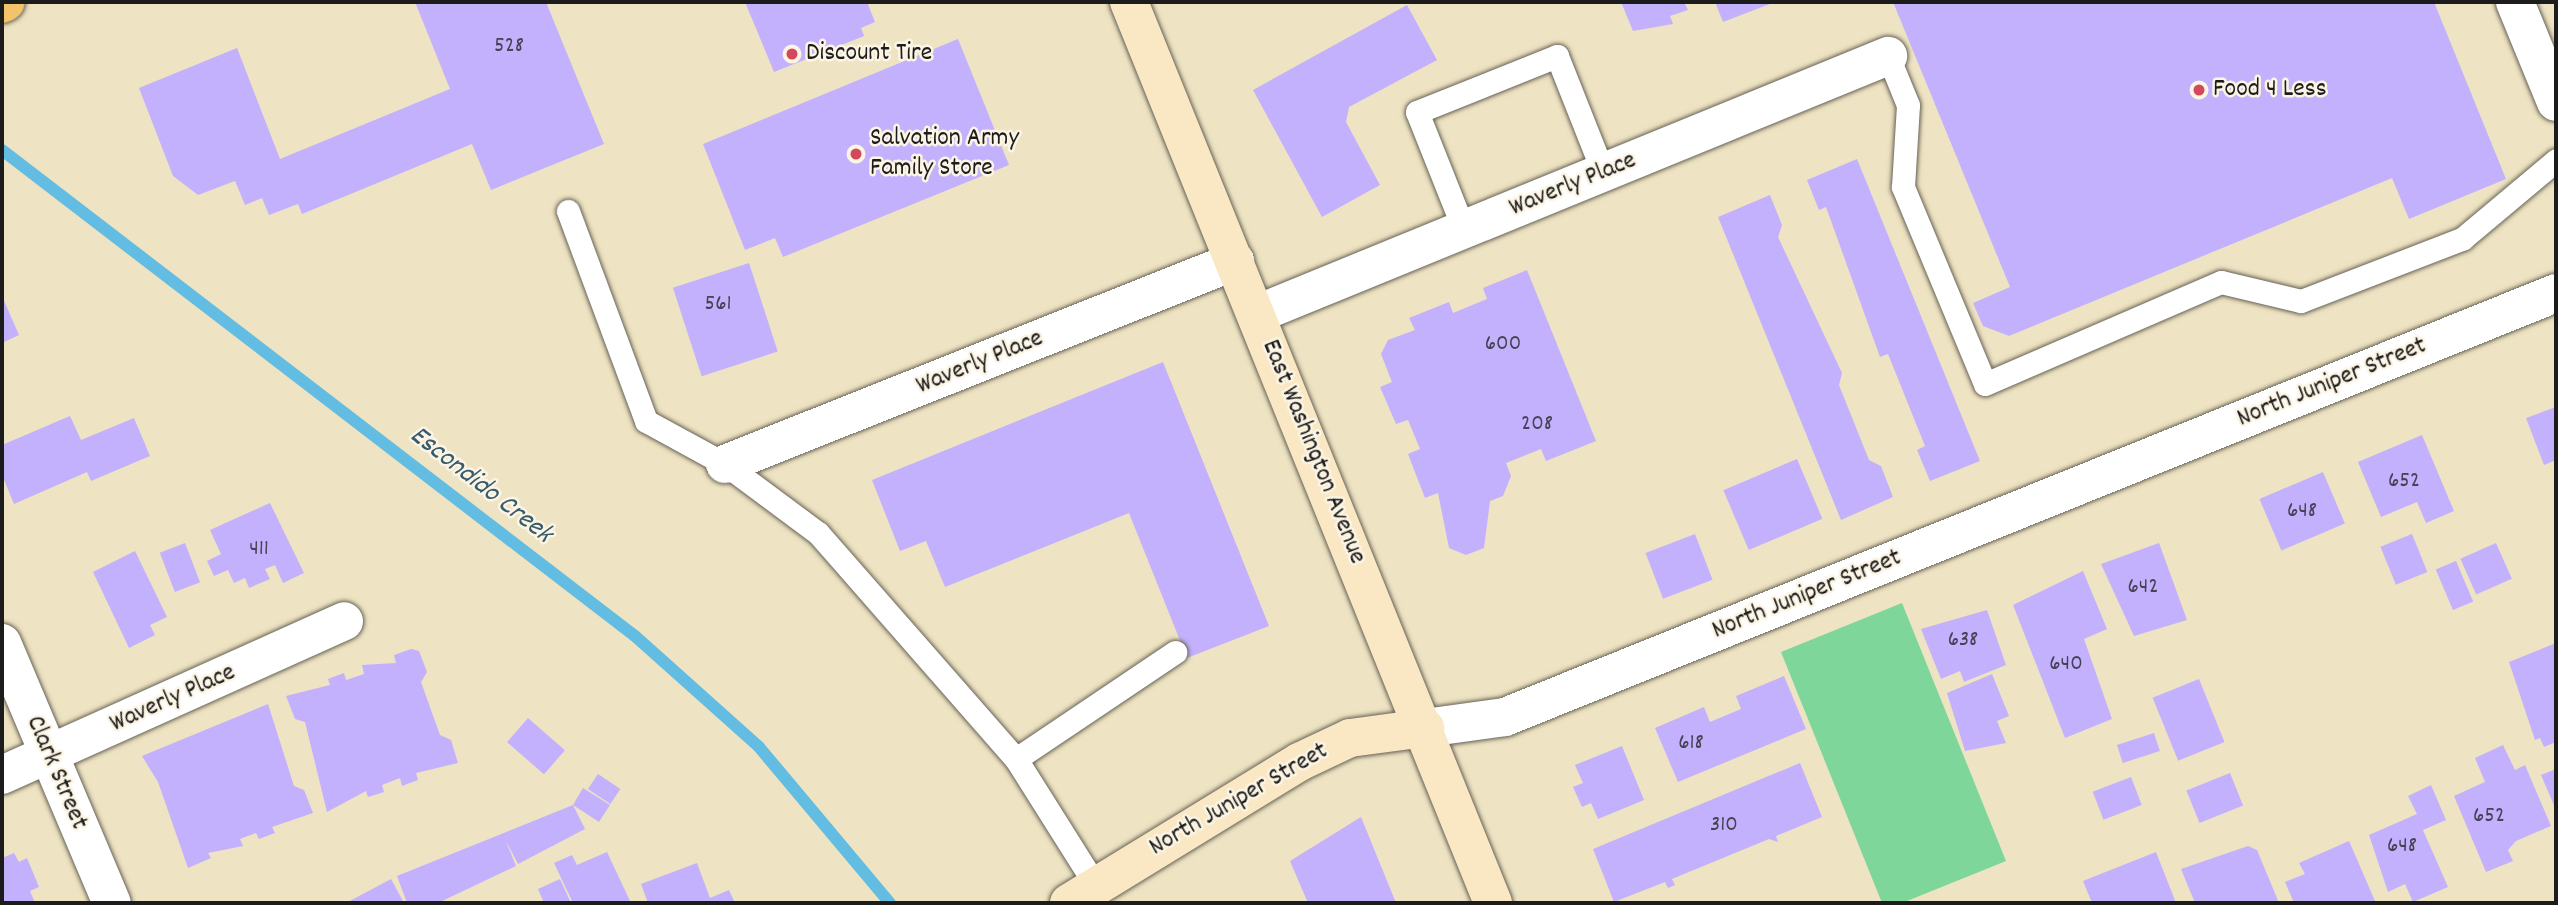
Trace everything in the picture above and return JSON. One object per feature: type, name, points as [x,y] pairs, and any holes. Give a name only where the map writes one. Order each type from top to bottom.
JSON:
[{"type":"main road","name":"East Washington Avenue","points":[[1129,2],[1425,728],[1493,903]]},
{"type":"main road","name":"North Juniper Street","points":[[1082,895],[1227,801],[1330,747],[1350,738],[1425,728]]},
{"type":"street","points":[[2515,2],[2556,102]]},
{"type":"street","name":"Waverly Place","points":[[1257,314],[1888,56]]},
{"type":"street","name":"Waverly Place","points":[[725,464],[1235,261]]},
{"type":"street","name":"North Juniper Street","points":[[1425,728],[1505,717],[2556,293]]},
{"type":"street","name":"Waverly Place","points":[[2,775],[344,621]]},
{"type":"street","name":"Clark Street","points":[[2,643],[111,903]]},
{"type":"lane","points":[[1464,230],[1417,112],[1557,56],[1603,172]]},
{"type":"lane","points":[[1888,56],[1908,105],[1903,187],[1985,384],[2221,282],[2301,302],[2462,239],[2556,160]]},
{"type":"lane","points":[[568,211],[646,421],[725,464],[818,533],[1016,759],[1082,895]]},
{"type":"lane","points":[[1016,759],[1175,652]]},
{"type":"green space","points":[[1902,603],[2006,861],[1902,903],[1882,903],[1781,652]]},
{"type":"building","points":[[415,2],[546,2],[604,144],[491,190],[472,144],[302,214],[298,204],[269,215],[262,198],[245,205],[235,181],[198,195],[173,176],[139,88],[237,48],[280,159],[450,89]]},
{"type":"building","name":"Discount Tire","points":[[745,2],[867,2],[875,22],[861,28],[864,36],[774,72]]},
{"type":"building","points":[[1621,2],[1684,2],[1688,10],[1670,16],[1673,24],[1633,31]]},
{"type":"building","points":[[1715,2],[1775,2],[1723,22]]},
{"type":"building","name":"Food 4 Less","points":[[1893,2],[2434,2],[2506,179],[2409,219],[2392,178],[2009,336],[1983,326],[1973,303],[2010,287]]},
{"type":"building","points":[[1407,5],[1437,60],[1349,107],[1346,122],[1380,185],[1322,217],[1253,90]]},
{"type":"building","name":"Salvation Army Family Store","points":[[958,39],[1009,165],[783,257],[775,238],[745,250],[703,144]]},
{"type":"building","points":[[1857,159],[1980,461],[1930,481],[1917,450],[1925,446],[1888,354],[1880,357],[1826,207],[1819,210],[1807,180]]},
{"type":"building","points":[[1770,195],[1782,225],[1778,237],[1842,373],[1839,385],[1869,460],[1881,466],[1893,497],[1841,520],[1718,217]]},
{"type":"building","points":[[749,263],[778,351],[702,376],[673,288]]},
{"type":"building","points":[[1527,270],[1596,441],[1546,461],[1541,449],[1506,463],[1511,476],[1503,496],[1490,501],[1484,548],[1466,555],[1449,548],[1438,493],[1425,498],[1408,454],[1420,449],[1408,420],[1396,424],[1380,387],[1392,382],[1381,354],[1388,340],[1415,330],[1409,318],[1449,302],[1453,313],[1487,299],[1483,288]]},
{"type":"building","points":[[2,296],[19,335],[2,343]]},
{"type":"building","points":[[1163,362],[1269,626],[1187,658],[1129,513],[945,587],[926,541],[900,551],[872,480]]},
{"type":"building","points":[[2556,407],[2556,460],[2544,465],[2526,418]]},
{"type":"building","points":[[70,416],[81,440],[134,418],[150,456],[91,481],[87,472],[14,504],[2,475],[2,445]]},
{"type":"building","points":[[2422,435],[2454,511],[2426,523],[2417,502],[2381,517],[2358,462]]},
{"type":"building","points":[[1797,459],[1822,519],[1749,550],[1723,490]]},
{"type":"building","points":[[2323,472],[2345,524],[2281,551],[2259,499]]},
{"type":"building","points":[[270,503],[304,573],[283,583],[275,565],[265,569],[270,579],[249,588],[245,578],[234,583],[228,570],[214,576],[207,561],[221,554],[210,530]]},
{"type":"building","points":[[1695,534],[1713,580],[1663,599],[1646,553]]},
{"type":"building","points":[[2412,534],[2427,572],[2396,585],[2380,547]]},
{"type":"building","points":[[185,543],[200,582],[175,592],[160,553]]},
{"type":"building","points":[[2159,543],[2187,620],[2134,636],[2101,564]]},
{"type":"building","points":[[2496,543],[2512,579],[2476,594],[2460,559]]},
{"type":"building","points":[[135,551],[167,617],[150,625],[155,635],[129,648],[93,572]]},
{"type":"building","points":[[2456,561],[2473,602],[2453,610],[2436,570]]},
{"type":"building","points":[[2083,571],[2107,629],[2084,639],[2112,719],[2065,738],[2013,605]]},
{"type":"building","points":[[1987,610],[2006,665],[1964,682],[1960,671],[1941,679],[1921,629]]},
{"type":"building","points":[[2556,643],[2556,742],[2544,747],[2540,738],[2535,740],[2509,662]]},
{"type":"building","points":[[411,649],[419,651],[427,672],[421,682],[440,735],[451,740],[458,763],[416,773],[418,780],[402,786],[400,778],[382,785],[384,792],[368,797],[366,791],[327,812],[305,722],[295,719],[286,696],[330,685],[328,679],[344,673],[346,680],[364,674],[362,665],[396,663],[394,655]]},
{"type":"building","points":[[1992,674],[2009,716],[1997,721],[2006,743],[1965,751],[1947,693]]},
{"type":"building","points":[[1784,676],[1806,729],[1678,782],[1655,728],[1704,707],[1710,722],[1741,709],[1736,696]]},
{"type":"building","points":[[2199,679],[2224,742],[2178,761],[2153,698]]},
{"type":"building","points":[[268,704],[294,786],[304,790],[313,813],[272,827],[275,833],[259,839],[256,833],[240,839],[243,846],[208,853],[211,858],[188,868],[158,782],[142,756]]},
{"type":"building","points":[[528,718],[565,750],[544,774],[507,742]]},
{"type":"building","points":[[2154,733],[2160,751],[2123,763],[2117,745]]},
{"type":"building","points":[[2503,745],[2515,770],[2525,765],[2551,826],[2516,841],[2508,850],[2513,861],[2486,872],[2454,796],[2485,782],[2475,758]]},
{"type":"building","points":[[1622,746],[1644,800],[1598,819],[1591,803],[1582,807],[1573,787],[1583,783],[1575,765]]},
{"type":"building","points":[[1800,763],[1822,817],[1776,836],[1778,842],[1769,839],[1672,879],[1675,885],[1668,888],[1665,882],[1614,902],[1593,849]]},
{"type":"building","points":[[2556,769],[2556,810],[2541,775]]},
{"type":"building","points":[[2230,773],[2243,805],[2200,823],[2186,791]]},
{"type":"building","points":[[598,774],[620,789],[610,804],[588,789]]},
{"type":"building","points":[[2131,777],[2142,805],[2103,820],[2093,792]]},
{"type":"building","points":[[2431,785],[2446,820],[2423,830],[2448,887],[2413,902],[2405,884],[2388,892],[2369,835],[2417,814],[2408,796]]},
{"type":"building","points":[[583,788],[610,805],[599,822],[573,805]]},
{"type":"building","points":[[573,805],[585,829],[518,864],[506,841],[516,866],[438,903],[407,903],[397,876]]},
{"type":"building","points":[[1361,817],[1396,903],[1308,903],[1290,861]]},
{"type":"building","points":[[2349,841],[2375,901],[2294,903],[2285,882],[2305,874],[2299,863]]},
{"type":"building","points":[[2248,846],[2257,850],[2279,903],[2195,903],[2181,869]]},
{"type":"building","points":[[607,852],[631,903],[573,903],[554,863],[572,855],[577,865]]},
{"type":"building","points":[[2156,852],[2176,903],[2092,903],[2083,881]]},
{"type":"building","points":[[14,853],[19,862],[27,858],[39,887],[30,891],[35,903],[2,903],[2,858]]},
{"type":"building","points":[[697,863],[710,898],[729,890],[735,903],[648,903],[641,884]]},
{"type":"building","points":[[391,879],[404,903],[346,903]]},
{"type":"building","points":[[560,879],[571,903],[544,903],[538,889]]},
{"type":"waterway","name":"Escondido Creek","points":[[2,150],[635,636],[759,747],[890,903]]},
{"type":"place","name":"Discount Tire","points":[[792,54]]},
{"type":"place","name":"Food 4 Less","points":[[2199,90]]},
{"type":"place","name":"Salvation Army Family Store","points":[[856,154]]}]
